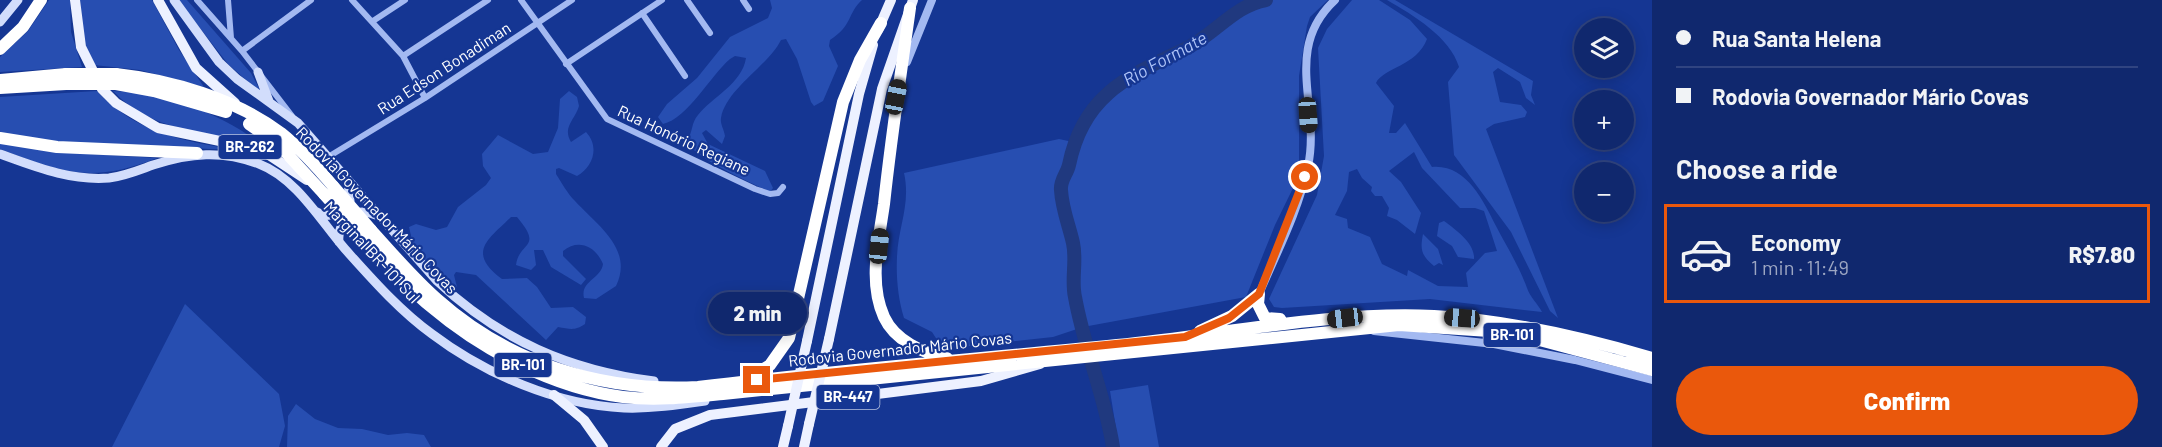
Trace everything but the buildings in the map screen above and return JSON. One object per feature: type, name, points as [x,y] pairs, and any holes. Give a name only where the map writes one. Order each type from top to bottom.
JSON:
[{"type":"highway","points":[[0,49],[23,27],[41,0]]},
{"type":"highway","points":[[911,4],[896,97],[876,267],[879,301],[888,325],[909,343],[935,356],[966,359]]},
{"type":"highway","points":[[734,383],[764,370],[781,352],[789,338],[843,102],[857,66],[881,23]]},
{"type":"highway","name":"Rodovia Governador Mário Covas","points":[[0,80],[116,79],[138,76],[189,90],[252,116],[294,144],[325,189]]},
{"type":"highway","name":"Rodovia Governador Mário Covas","points":[[0,88],[66,79]]},
{"type":"highway","name":"Rodovia Governador Mário Covas","points":[[116,79],[215,108],[250,124],[279,145],[420,284],[450,310],[490,339],[522,356],[554,368],[623,386],[663,389],[698,387],[966,359],[1061,355],[1399,325],[1490,331],[1532,338],[1652,370]]},
{"type":"highway","points":[[0,138],[57,147],[197,153]]},
{"type":"highway","name":"Rodovia Governador Mário Covas","points":[[367,234],[414,292],[449,322],[482,344],[519,364],[587,389],[623,397],[662,399],[723,394],[1044,362],[1061,355]]},
{"type":"highway","points":[[1259,294],[1261,313],[1269,320],[1338,313],[1398,316]]},
{"type":"highway","points":[[1185,337],[1229,318],[1259,294]]},
{"type":"highway","name":"Rodovia Governador Mário Covas","points":[[1116,350],[1185,337],[1345,318],[1398,316],[1485,321],[1547,331],[1652,358]]},
{"type":"main road","points":[[0,22],[18,0]]},
{"type":"main road","name":"BR-262","points":[[75,0],[81,47],[102,88],[116,103],[158,128],[266,153],[325,189]]},
{"type":"main road","name":"BR-262","points":[[158,0],[196,68],[221,92],[252,116]]},
{"type":"main road","points":[[174,0],[219,62],[298,123],[437,282],[462,305],[501,332],[533,349],[629,378],[698,387]]},
{"type":"main road","name":"BR-447","points":[[783,447],[860,94],[881,23],[891,0]]},
{"type":"main road","name":"BR-447","points":[[804,447],[882,89],[911,4]]},
{"type":"main road","points":[[258,72],[270,103]]},
{"type":"main road","name":"Marginal BR-101 Sul","points":[[0,154],[64,176],[90,178],[120,176],[197,153],[240,158],[262,165],[286,181],[400,307],[430,333],[492,371],[554,394],[624,408],[661,407],[706,401],[723,394]]},
{"type":"main road","points":[[313,210],[326,216],[340,212],[350,201],[350,186],[346,179]]},
{"type":"main road","points":[[339,242],[342,224],[352,214],[366,211],[380,217]]},
{"type":"main road","name":"BR-447","points":[[661,447],[675,429],[716,414],[981,381],[1044,362]]},
{"type":"main road","points":[[554,394],[584,420],[603,447]]},
{"type":"street","points":[[197,0],[242,51],[298,123]]},
{"type":"street","points":[[228,0],[231,39]]},
{"type":"street","points":[[242,51],[311,0]]},
{"type":"street","points":[[352,0],[404,56],[425,98]]},
{"type":"street","points":[[373,21],[405,0]]},
{"type":"street","points":[[404,56],[488,0]]},
{"type":"street","name":"Rua Honório Regiane","points":[[521,0],[599,112],[618,126],[770,194],[778,193],[783,187]]},
{"type":"street","name":"Rua Edson Bonadiman","points":[[328,157],[425,98],[572,0]]},
{"type":"street","points":[[566,64],[662,0]]},
{"type":"street","points":[[687,0],[710,33]]},
{"type":"street","points":[[743,0],[749,9]]},
{"type":"street","points":[[896,97],[910,50],[932,0]]},
{"type":"street","points":[[1259,294],[1302,192],[1307,172],[1310,138],[1307,51],[1313,28],[1335,0]]},
{"type":"street","points":[[642,13],[685,76]]},
{"type":"street","points":[[1369,327],[1382,333],[1475,340],[1539,352],[1652,380]]},
{"type":"shaded area","points":[[49,0],[70,0],[71,32],[82,67],[0,72],[0,57],[28,31]]},
{"type":"shaded area","points":[[80,0],[152,0],[179,50],[204,87],[140,70],[94,65],[84,45]]},
{"type":"shaded area","points":[[178,0],[187,0],[251,73],[262,94],[228,64]]},
{"type":"shaded area","points":[[770,0],[862,0],[843,29],[830,40],[829,46],[838,66],[823,101],[814,106],[811,102],[797,59],[786,39],[781,40],[775,50],[739,87],[724,107],[721,120],[725,136],[722,144],[706,130],[702,133],[708,144],[765,171],[773,188],[770,192],[711,162],[692,148],[687,141],[696,118],[733,83],[746,58],[735,56],[730,59],[681,114],[663,124],[658,117],[667,104],[697,78],[730,37],[768,18],[772,8]]},
{"type":"shaded area","points":[[1266,0],[1328,0],[1310,17],[1307,26],[1299,76],[1299,168],[1293,188],[1275,225],[1246,297],[1083,327],[1053,337],[943,349],[932,332],[904,318],[899,296],[897,265],[906,195],[904,173],[1059,139],[1073,142],[1082,122],[1119,83],[1205,39],[1239,13]]},
{"type":"shaded area","points":[[1352,0],[1379,0],[1410,20],[1427,39],[1416,55],[1380,78],[1376,83],[1394,106],[1389,133],[1396,133],[1405,123],[1432,167],[1455,171],[1472,186],[1485,205],[1517,264],[1528,291],[1542,312],[1430,299],[1274,307],[1269,299],[1317,195],[1324,156],[1318,48],[1327,29]],"holes":[[[1414,152],[1422,168],[1460,208],[1475,208],[1484,211],[1497,251],[1485,253],[1466,273],[1468,287],[1438,286],[1408,270],[1407,276],[1382,264],[1370,237],[1348,228],[1347,219],[1335,215],[1347,191],[1349,172],[1357,169],[1362,178],[1372,187],[1371,191],[1375,196],[1382,196],[1389,208],[1387,216],[1397,220],[1415,234],[1421,213],[1401,182],[1389,171]]]},
{"type":"shaded area","points":[[1387,0],[1395,0],[1533,81],[1531,95],[1535,105],[1526,98],[1520,82],[1498,68],[1493,72],[1500,102],[1521,105],[1527,112],[1525,117],[1494,124],[1486,129],[1558,318],[1550,311],[1511,232],[1454,155],[1448,82],[1459,67],[1454,56],[1448,46],[1429,28]]},
{"type":"shaded area","points":[[97,91],[128,117],[144,126],[198,143],[237,150],[57,143],[0,133],[0,97]]},
{"type":"shaded area","points":[[113,91],[154,96],[194,107],[249,135],[265,147],[165,124],[129,105]]},
{"type":"shaded area","points":[[569,91],[577,97],[579,106],[568,132],[571,142],[586,132],[594,150],[591,162],[577,176],[559,168],[556,169],[556,174],[570,195],[602,229],[617,249],[620,273],[616,286],[596,299],[584,298],[585,288],[599,273],[603,264],[596,253],[586,246],[575,245],[563,251],[563,256],[586,279],[581,285],[551,267],[543,250],[534,250],[536,265],[531,270],[516,265],[518,257],[529,240],[525,227],[517,217],[511,217],[489,239],[483,253],[485,261],[502,279],[527,278],[537,287],[551,308],[573,307],[586,317],[585,324],[572,329],[558,327],[546,340],[476,275],[456,272],[454,275],[457,287],[445,284],[414,249],[409,227],[416,224],[436,230],[447,227],[458,207],[486,185],[491,178],[483,166],[482,154],[498,135],[533,154],[548,152],[558,128],[560,99]]},
{"type":"shaded area","points":[[0,143],[57,152],[157,158],[114,171],[78,172],[42,164],[0,149]]},
{"type":"shaded area","points":[[1444,221],[1468,242],[1474,259],[1458,257],[1452,246],[1437,236],[1439,223]]},
{"type":"shaded area","points":[[1423,234],[1438,249],[1443,265],[1439,263],[1434,266],[1426,259],[1422,248]]},
{"type":"shaded area","points":[[185,304],[279,394],[285,426],[279,447],[112,447]]},
{"type":"shaded area","points":[[1148,385],[1159,447],[1119,447],[1110,391]]},
{"type":"shaded area","points":[[296,404],[315,419],[338,428],[362,429],[388,435],[407,433],[424,435],[431,447],[287,447],[288,416]]},
{"type":"waterway","name":"Rio Formate","points":[[1113,447],[1105,409],[1079,316],[1074,291],[1074,250],[1062,197],[1061,186],[1076,141],[1085,121],[1110,91],[1144,69],[1205,37],[1244,8],[1266,0]]},
{"type":"route","points":[[757,380],[1185,337],[1229,318],[1259,294],[1302,192],[1305,177]]}]
